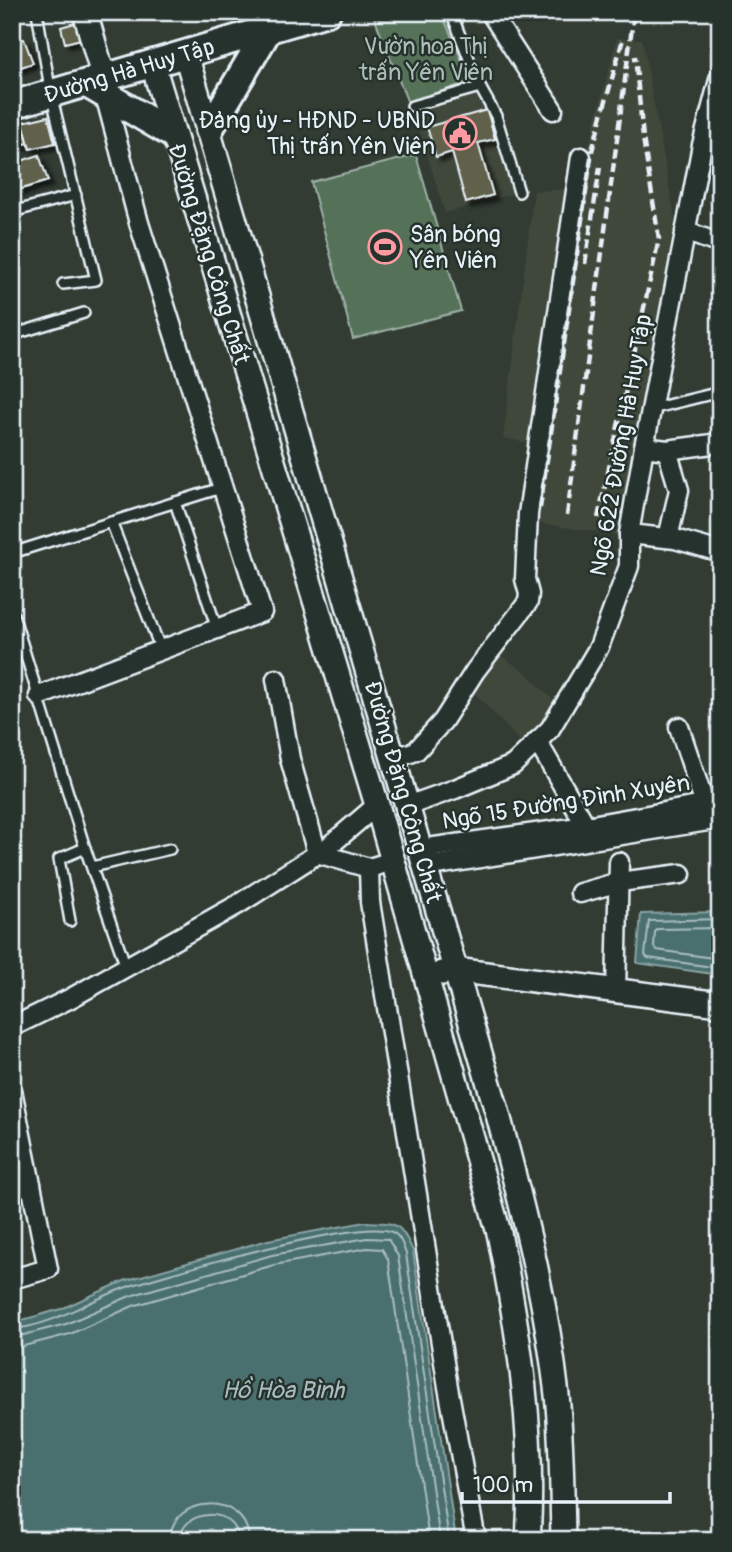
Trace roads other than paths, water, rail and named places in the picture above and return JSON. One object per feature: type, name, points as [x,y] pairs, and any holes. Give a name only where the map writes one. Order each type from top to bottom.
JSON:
[{"type":"main road","points":[[85,12],[103,84],[172,134]]},
{"type":"main road","points":[[98,12],[103,84]]},
{"type":"main road","name":"Đường Hà Huy Tập","points":[[12,105],[103,84],[153,65],[268,30],[299,16],[327,12]]},
{"type":"main road","points":[[209,130],[268,30]]},
{"type":"main road","name":"Đường Đặng Công Chất","points":[[186,55],[455,970],[527,1225],[546,1320],[557,1396],[562,1540]]},
{"type":"main road","name":"Đường Đặng Công Chất","points":[[153,65],[377,805],[482,1169],[511,1293],[527,1412],[530,1469],[528,1540]]},
{"type":"main road","points":[[360,752],[391,751]]},
{"type":"main road","points":[[425,977],[455,970],[720,1004]]},
{"type":"street","points":[[490,12],[553,110]]},
{"type":"street","name":"Ngõ 622 Đường Hà Huy Tập","points":[[407,806],[513,765],[550,729],[599,647],[629,566],[629,534],[651,409],[702,145],[720,76]]},
{"type":"street","points":[[39,696],[262,611],[139,223],[103,84]]},
{"type":"street","points":[[391,751],[416,751],[443,721],[475,671],[528,602],[525,579],[528,514],[581,157]]},
{"type":"street","points":[[685,231],[720,244]]},
{"type":"street","points":[[644,447],[667,450],[720,443]]},
{"type":"street","points":[[667,450],[679,490],[668,538]]},
{"type":"street","points":[[629,534],[668,538],[720,552]]},
{"type":"street","points":[[276,679],[290,758],[317,853]]},
{"type":"street","points":[[679,727],[712,804]]},
{"type":"street","points":[[537,741],[586,826]]},
{"type":"street","name":"Ngõ 15 Đường Đình Xuyên","points":[[422,858],[712,804]]},
{"type":"street","points":[[12,1027],[237,905],[317,853],[377,805]]},
{"type":"street","name":"Ngõ 15 Đường Đình Xuyên","points":[[422,858],[720,819]]},
{"type":"street","points":[[317,853],[369,868],[392,861]]},
{"type":"street","points":[[616,992],[619,863]]},
{"type":"street","points":[[369,868],[372,916],[447,1387],[476,1540]]},
{"type":"street","points":[[580,893],[619,883],[681,874]]},
{"type":"street","points":[[12,1090],[48,1269],[12,1279]]},
{"type":"street","points":[[12,1189],[31,1184]]},
{"type":"lane","points":[[37,12],[51,94],[96,280],[63,284]]},
{"type":"lane","points":[[451,12],[480,87],[496,116],[519,192]]},
{"type":"lane","points":[[412,106],[480,87]]},
{"type":"lane","points":[[12,212],[76,195]]},
{"type":"lane","points":[[12,335],[84,313]]},
{"type":"lane","points":[[651,409],[720,392]]},
{"type":"lane","points":[[12,553],[221,488]]},
{"type":"lane","points":[[175,502],[216,629]]},
{"type":"lane","points":[[111,522],[161,650]]},
{"type":"lane","points":[[12,611],[85,848],[126,967]]},
{"type":"lane","points":[[70,921],[59,859],[85,848]]},
{"type":"lane","points":[[92,867],[170,849]]},
{"type":"water","points":[[720,912],[720,975],[637,963],[641,914]]},
{"type":"water","name":"Hồ Hòa Bình","points":[[365,1222],[396,1226],[404,1234],[413,1251],[456,1540],[227,1540],[210,1529],[191,1540],[12,1540],[12,1323],[61,1309],[124,1281],[268,1240]]},
{"type":"railway","points":[[567,515],[634,12]]},
{"type":"railway","points":[[540,508],[592,151],[623,39]]},
{"type":"railway","points":[[598,518],[659,239],[643,138],[635,56]]},
{"type":"railway","points":[[585,264],[600,167]]},
{"type":"place","name":"Đảng ủy - HĐND - UBND Thị trấn Yên Viên","points":[[460,133]]},
{"type":"place","name":"Sân bóng Yên Viên","points":[[385,247]]},
{"type":"park label","name":"Vườn hoa Thị trấn Yên Viên","points":[[426,59]]}]
